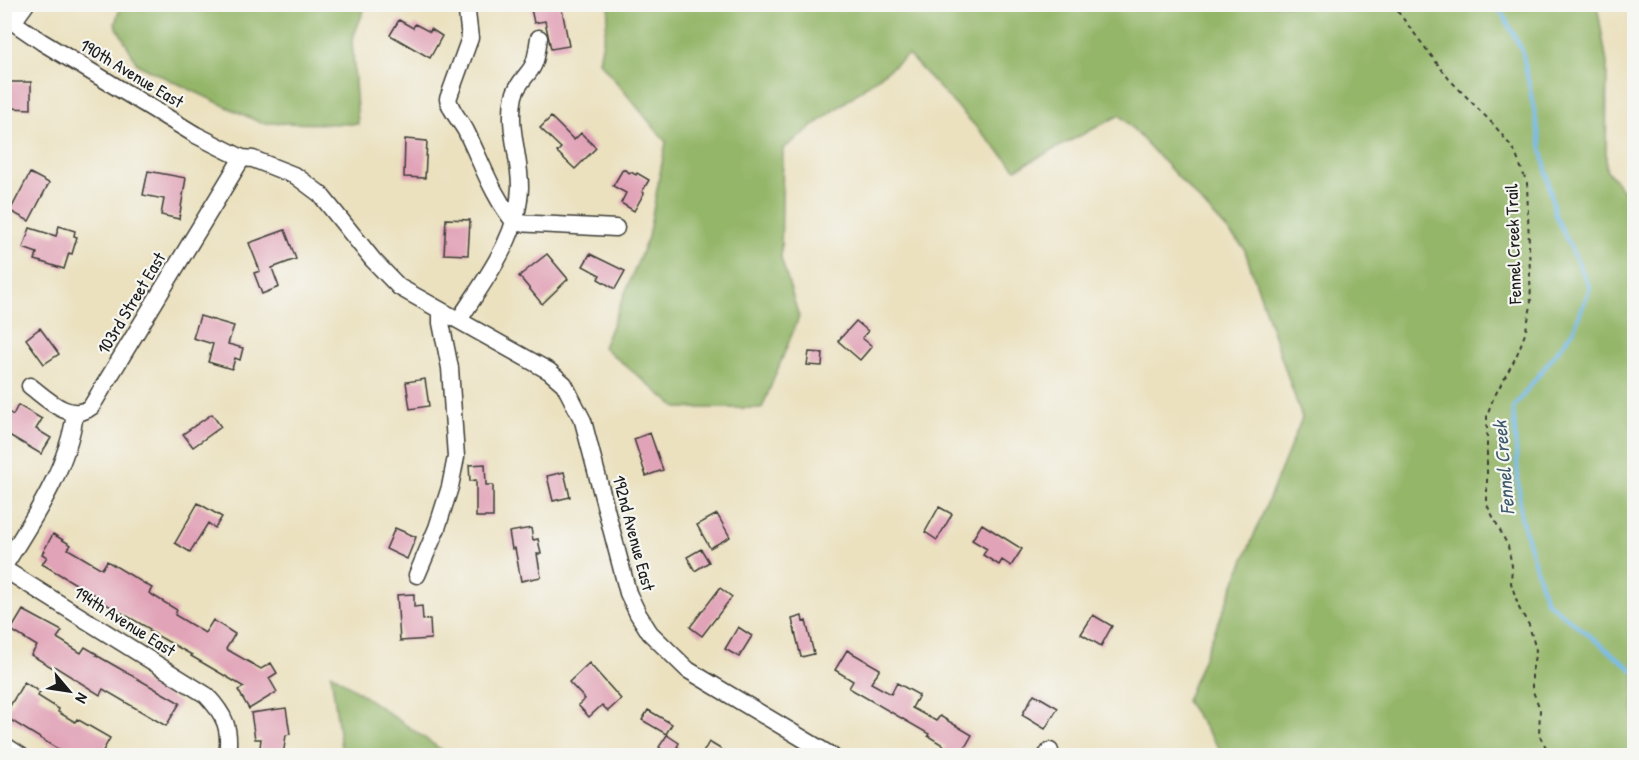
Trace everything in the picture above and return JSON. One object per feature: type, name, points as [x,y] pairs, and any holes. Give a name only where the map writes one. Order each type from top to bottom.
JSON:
[{"type":"street","points":[[9,19],[26,4]]},
{"type":"street","points":[[466,4],[470,38],[448,99],[450,108],[464,126],[501,206],[514,223],[616,228]]},
{"type":"street","name":"190th Avenue East","points":[[9,19],[196,135],[242,158]]},
{"type":"street","points":[[242,158],[271,165],[296,176],[312,187],[387,276],[399,287],[459,320],[502,252],[514,223],[520,187],[511,121],[514,95],[518,84],[533,67],[539,38]]},
{"type":"street","name":"103rd Street East","points":[[75,414],[84,413],[97,399],[242,158]]},
{"type":"street","points":[[417,575],[450,487],[456,457],[450,368],[441,323],[441,311]]},
{"type":"street","name":"192nd Avenue East","points":[[459,320],[549,371],[564,384],[583,421],[628,592],[650,633],[688,670],[832,756]]},
{"type":"street","points":[[4,568],[41,504],[64,455],[75,414],[66,411],[30,386]]},
{"type":"street","name":"194th Avenue East","points":[[4,568],[206,695],[220,710],[228,730],[227,756]]},
{"type":"street","points":[[4,745],[21,756]]},
{"type":"path","name":"Fennel Creek Trail","points":[[1392,4],[1449,79],[1494,125],[1514,150],[1527,183],[1531,306],[1525,334],[1516,357],[1487,415],[1487,505],[1508,546],[1512,566],[1511,583],[1519,608],[1529,625],[1536,650],[1532,689],[1540,709],[1539,735],[1551,756]]},
{"type":"green space","points":[[121,5],[366,5],[352,40],[358,124],[261,123],[138,65],[115,24]]},
{"type":"green space","points":[[610,5],[1597,5],[1607,63],[1606,169],[1634,204],[1634,755],[1224,755],[1186,701],[1302,418],[1244,248],[1120,115],[1016,169],[908,55],[783,149],[781,258],[799,317],[762,408],[677,408],[603,347],[648,237],[666,142],[599,61]]},
{"type":"green space","points":[[331,673],[449,755],[342,755]]},
{"type":"building","points":[[530,4],[561,4],[569,46],[551,49],[545,21],[534,23]]},
{"type":"building","points":[[399,20],[413,28],[415,24],[430,32],[431,29],[442,36],[430,58],[390,35]]},
{"type":"building","points":[[10,82],[31,82],[31,109],[10,108]]},
{"type":"building","points":[[551,117],[574,140],[581,133],[596,148],[575,169],[557,152],[561,148],[540,128]]},
{"type":"building","points":[[405,139],[427,141],[425,178],[404,177]]},
{"type":"building","points":[[623,169],[649,180],[634,211],[621,203],[626,193],[613,186]]},
{"type":"building","points":[[148,171],[186,178],[179,219],[161,215],[164,199],[143,195]]},
{"type":"building","points":[[30,173],[49,183],[29,221],[10,211]]},
{"type":"building","points":[[446,219],[470,220],[468,255],[444,254]]},
{"type":"building","points":[[59,226],[75,231],[74,236],[77,237],[64,269],[35,260],[37,253],[23,248],[30,228],[56,236]]},
{"type":"building","points":[[285,230],[296,259],[272,268],[279,287],[262,294],[254,273],[260,271],[249,243]]},
{"type":"building","points":[[547,254],[568,279],[542,304],[519,276]]},
{"type":"building","points":[[590,254],[625,271],[615,289],[598,279],[600,275],[583,266]]},
{"type":"building","points":[[200,316],[234,326],[228,344],[243,348],[240,360],[235,358],[232,369],[208,362],[213,344],[193,338]]},
{"type":"building","points":[[856,321],[868,331],[862,338],[872,346],[860,360],[838,341]]},
{"type":"building","points":[[40,328],[59,354],[44,364],[26,339]]},
{"type":"building","points":[[809,352],[823,353],[822,366],[807,365]]},
{"type":"building","points":[[425,379],[429,406],[410,409],[406,382]]},
{"type":"building","points":[[18,405],[42,419],[36,429],[51,438],[41,454],[4,432],[4,409],[13,415]]},
{"type":"building","points":[[212,414],[221,427],[193,447],[183,434]]},
{"type":"building","points":[[650,433],[663,470],[646,476],[634,439]]},
{"type":"building","points":[[485,464],[486,485],[493,485],[493,517],[476,517],[476,480],[470,481],[469,465]]},
{"type":"building","points":[[564,472],[570,497],[553,501],[547,476]]},
{"type":"building","points":[[198,503],[222,517],[215,528],[208,523],[190,552],[175,543]]},
{"type":"building","points":[[939,507],[952,514],[937,540],[925,532]]},
{"type":"building","points":[[717,514],[730,537],[710,548],[697,525]]},
{"type":"building","points":[[982,524],[1022,549],[1011,566],[1002,560],[999,565],[983,555],[987,549],[972,540]]},
{"type":"building","points":[[395,528],[416,537],[407,559],[386,549]]},
{"type":"building","points":[[531,528],[533,540],[538,539],[541,554],[537,554],[541,577],[521,581],[515,548],[512,549],[509,532]]},
{"type":"building","points":[[53,534],[71,545],[68,549],[102,569],[107,561],[152,588],[149,593],[177,610],[175,615],[205,633],[213,620],[235,634],[226,649],[261,669],[271,663],[277,673],[269,678],[277,692],[249,709],[238,690],[244,687],[42,564],[47,557],[42,554]]},
{"type":"building","points":[[701,549],[709,562],[695,571],[687,557]]},
{"type":"building","points":[[720,588],[732,597],[702,636],[690,627]]},
{"type":"building","points":[[414,594],[414,607],[422,606],[423,620],[430,619],[431,639],[400,641],[397,595]]},
{"type":"building","points":[[23,610],[62,631],[57,638],[81,653],[85,647],[180,703],[166,726],[103,689],[100,695],[54,666],[53,668],[31,655],[37,646],[11,630]]},
{"type":"building","points":[[1093,615],[1112,626],[1101,646],[1081,634]]},
{"type":"building","points":[[802,616],[803,622],[806,621],[814,654],[801,657],[792,619]]},
{"type":"building","points":[[738,627],[752,636],[739,657],[725,649]]},
{"type":"building","points":[[847,650],[880,669],[871,683],[891,694],[897,683],[919,695],[912,708],[936,721],[940,716],[972,735],[960,756],[940,756],[946,747],[928,736],[929,734],[849,688],[853,681],[835,670]]},
{"type":"building","points":[[589,663],[621,699],[608,711],[602,705],[589,717],[578,705],[585,699],[569,682]]},
{"type":"building","points":[[24,682],[40,692],[38,696],[59,709],[58,712],[75,722],[77,719],[110,738],[100,756],[69,756],[4,716]]},
{"type":"building","points":[[1034,694],[1058,708],[1045,729],[1022,715]]},
{"type":"building","points":[[286,708],[290,734],[286,735],[283,756],[259,756],[261,739],[255,739],[251,713]]},
{"type":"building","points":[[648,710],[672,724],[666,734],[642,720]]},
{"type":"building","points":[[667,735],[679,743],[677,747],[692,756],[672,756],[659,747]]},
{"type":"building","points":[[709,742],[732,756],[701,756]]},
{"type":"waterway","name":"Fennel Creek","points":[[1497,4],[1522,50],[1555,215],[1590,288],[1573,331],[1513,408],[1521,518],[1546,601],[1634,671]]},
{"type":"waterway","name":"Fennel Creek","points":[[1634,743],[1632,748],[1634,752]]}]
